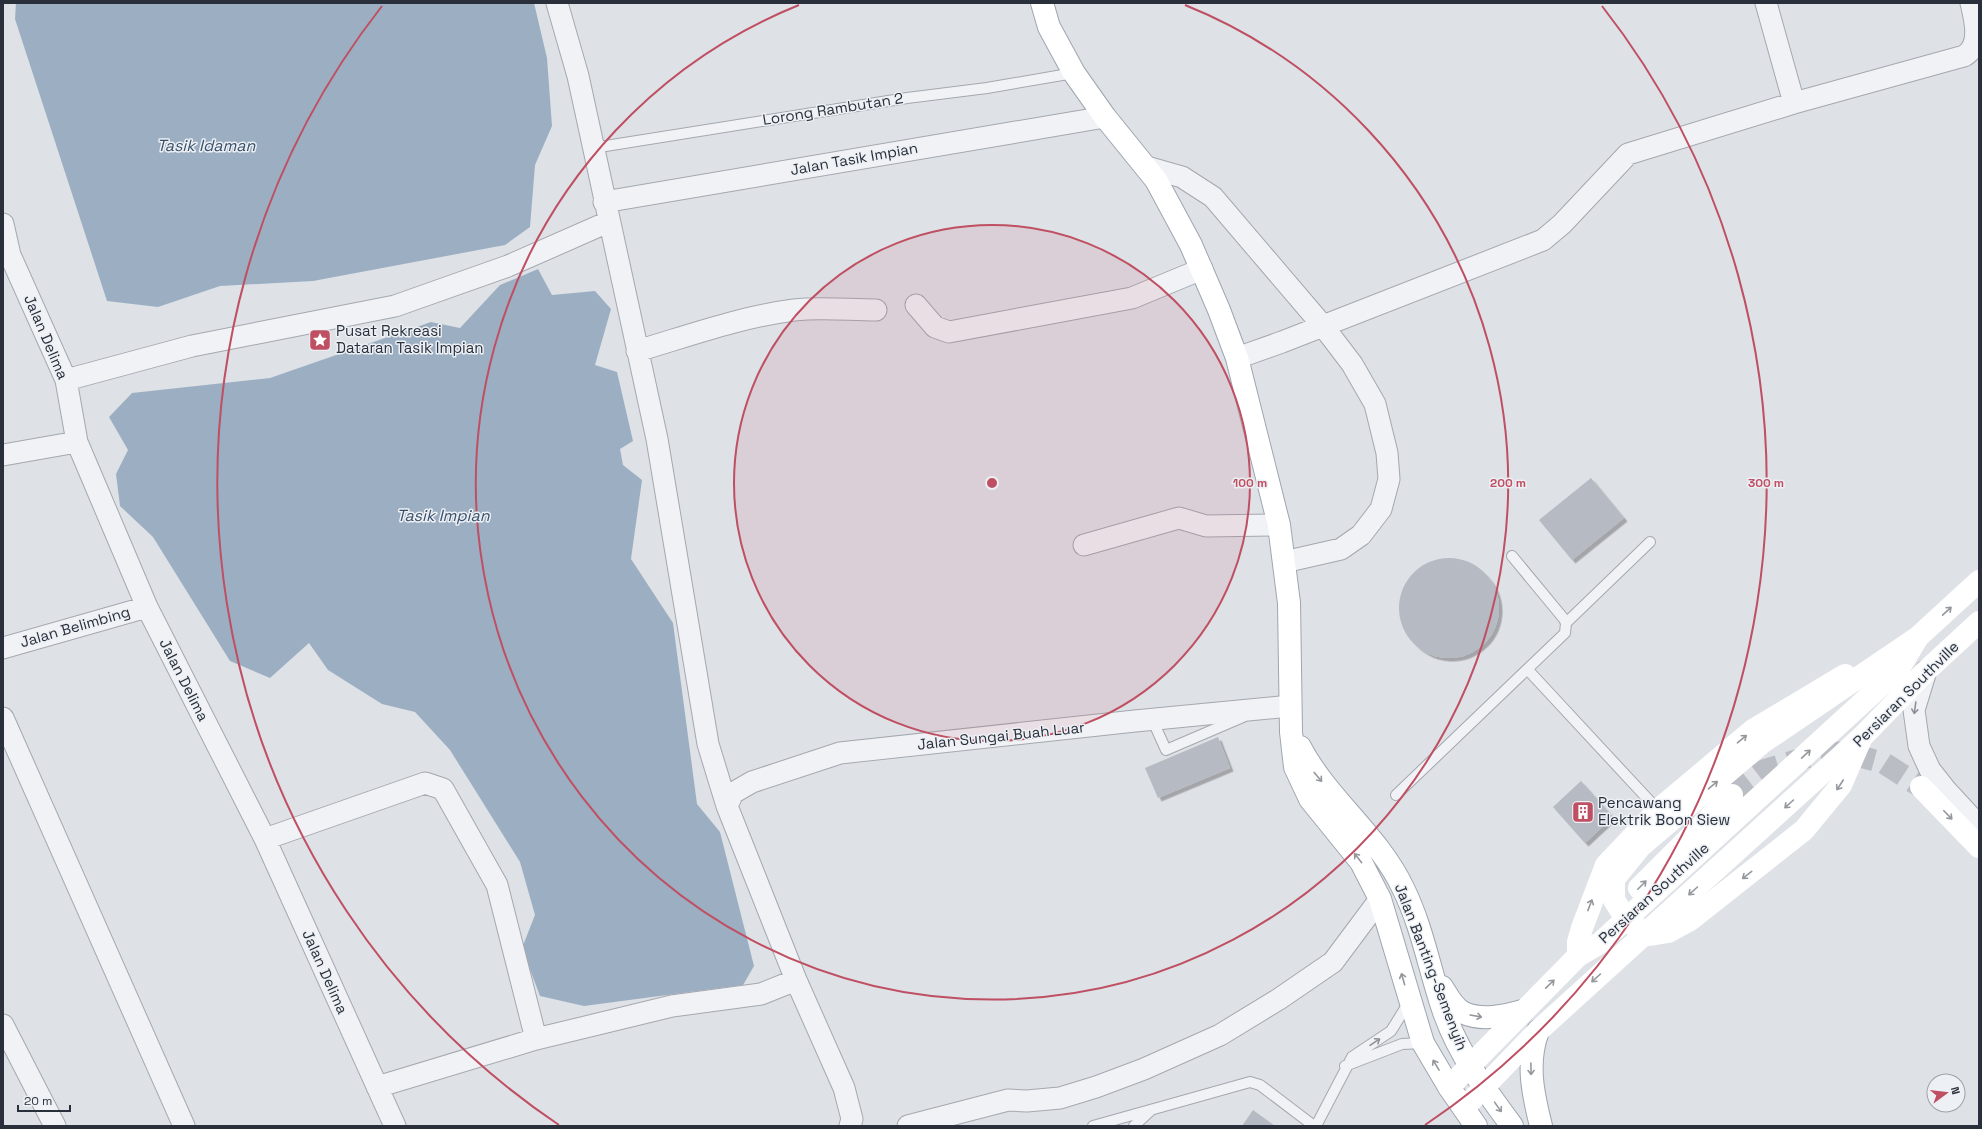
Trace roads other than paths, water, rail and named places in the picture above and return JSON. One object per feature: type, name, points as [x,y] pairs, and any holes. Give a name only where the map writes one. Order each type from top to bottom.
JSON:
[{"type":"main road","name":"Jalan Banting-Semenyih","points":[[1042,3],[1049,27],[1074,73],[1105,117],[1156,180],[1191,245],[1238,358],[1279,525],[1289,603],[1290,706],[1295,768],[1310,799],[1361,862],[1380,899],[1409,1002],[1423,1043],[1449,1087],[1476,1126]]},
{"type":"main road","name":"Persiaran Southville","points":[[1449,1087],[1522,1011],[1578,956],[1600,943],[1898,670],[1918,637],[1979,581]]},
{"type":"main road","name":"Persiaran Southville","points":[[1464,1108],[1538,1031],[1862,737],[1926,671],[1979,622]]},
{"type":"main road","points":[[1862,737],[1841,785],[1804,830],[1696,915],[1668,932],[1650,935],[1628,922],[1614,900],[1614,879],[1640,847],[1762,743],[1918,637]]},
{"type":"main road","points":[[1578,956],[1578,942],[1582,928],[1606,865],[1658,810],[1753,730],[1879,656],[1918,637]]},
{"type":"main road","name":"Jalan Banting-Semenyih","points":[[1291,732],[1311,769],[1384,856],[1403,888],[1418,928],[1445,1014],[1457,1044],[1470,1066],[1512,1126]]},
{"type":"main road","points":[[1921,787],[1979,847]]},
{"type":"main road","points":[[1578,956],[1593,934],[1732,795]]},
{"type":"main road","points":[[1432,970],[1450,1000],[1463,1013],[1481,1017],[1499,1017],[1522,1011]]},
{"type":"main road","points":[[1538,1031],[1533,1047],[1531,1073],[1533,1093],[1542,1126]]},
{"type":"street","points":[[557,3],[578,76],[608,222],[657,439],[708,744],[726,806],[796,980],[844,1088],[852,1119],[850,1126]]},
{"type":"street","points":[[1766,3],[1794,103]]},
{"type":"street","points":[[1238,358],[1543,240],[1562,224],[1628,154],[1794,103],[1971,53],[1976,42],[1977,28],[1974,9]]},
{"type":"street","name":"Jalan Tasik Impian","points":[[604,202],[1105,117]]},
{"type":"street","points":[[1147,167],[1182,177],[1213,197],[1323,326],[1352,364],[1375,404],[1387,453],[1389,479],[1381,509],[1361,535],[1341,549],[1284,562]]},
{"type":"street","points":[[66,380],[192,346],[395,306],[508,266],[608,222]]},
{"type":"street","name":"Jalan Delima","points":[[3,224],[6,256],[66,380],[77,442],[147,607],[265,839],[395,1126]]},
{"type":"street","points":[[916,305],[935,327],[949,332],[1132,298],[1202,269]]},
{"type":"street","points":[[637,351],[745,320],[794,310],[876,310]]},
{"type":"street","points":[[3,455],[77,442]]},
{"type":"street","points":[[1084,545],[1180,518],[1206,526],[1279,525]]},
{"type":"street","name":"Jalan Belimbing","points":[[3,648],[147,607]]},
{"type":"street","points":[[1926,671],[1914,710],[1919,746],[1930,770],[1979,826]]},
{"type":"street","name":"Jalan Sungai Buah Luar","points":[[726,806],[733,792],[752,782],[840,753],[1152,719],[1290,706]]},
{"type":"street","points":[[3,718],[184,1126]]},
{"type":"street","points":[[265,839],[425,783],[443,789],[497,885],[536,1039]]},
{"type":"street","points":[[908,1126],[1008,1100],[1027,1101],[1060,1098],[1096,1088],[1144,1069],[1220,1035],[1278,1000],[1333,962],[1380,899]]},
{"type":"street","points":[[377,1087],[536,1039],[672,1006],[762,994],[796,980]]},
{"type":"street","points":[[3,1025],[55,1126]]},
{"type":"lane","name":"Lorong Rambutan 2","points":[[593,148],[900,99],[988,88],[1074,73]]},
{"type":"lane","points":[[1396,795],[1562,637],[1565,633],[1566,623],[1650,542]]},
{"type":"lane","points":[[1512,556],[1566,623]]},
{"type":"lane","points":[[1528,670],[1658,810]]},
{"type":"lane","points":[[1152,719],[1166,750],[1262,709]]},
{"type":"lane","points":[[1093,1126],[1250,1082],[1260,1085],[1315,1126],[1352,1057],[1391,1031],[1409,1002]]},
{"type":"lane","points":[[1346,1066],[1402,1044],[1423,1043]]},
{"type":"lane","points":[[1134,1126],[1152,1109]]},
{"type":"water","name":"Tasik Idaman","points":[[16,3],[534,3],[547,58],[552,126],[535,165],[530,227],[505,245],[313,281],[220,286],[158,307],[107,301],[15,19]]},
{"type":"water","name":"Tasik Impian","points":[[538,269],[552,295],[595,291],[611,309],[595,365],[617,372],[633,441],[620,449],[623,465],[642,480],[631,559],[673,623],[697,804],[720,832],[754,966],[743,985],[584,1006],[540,996],[522,948],[535,915],[520,862],[450,750],[415,712],[382,704],[328,670],[309,643],[270,678],[230,661],[153,537],[120,506],[116,474],[128,450],[109,417],[132,393],[270,378],[431,322],[460,328],[500,285]]},
{"type":"tunnel","points":[[1732,795],[1765,770],[1807,757],[1844,752],[1884,763],[1921,787]]},
{"type":"place","name":"Pusat Rekreasi Dataran Tasik Impian","points":[[320,340]]},
{"type":"place","name":"Pencawang Elektrik Boon Siew","points":[[1583,812]]}]
